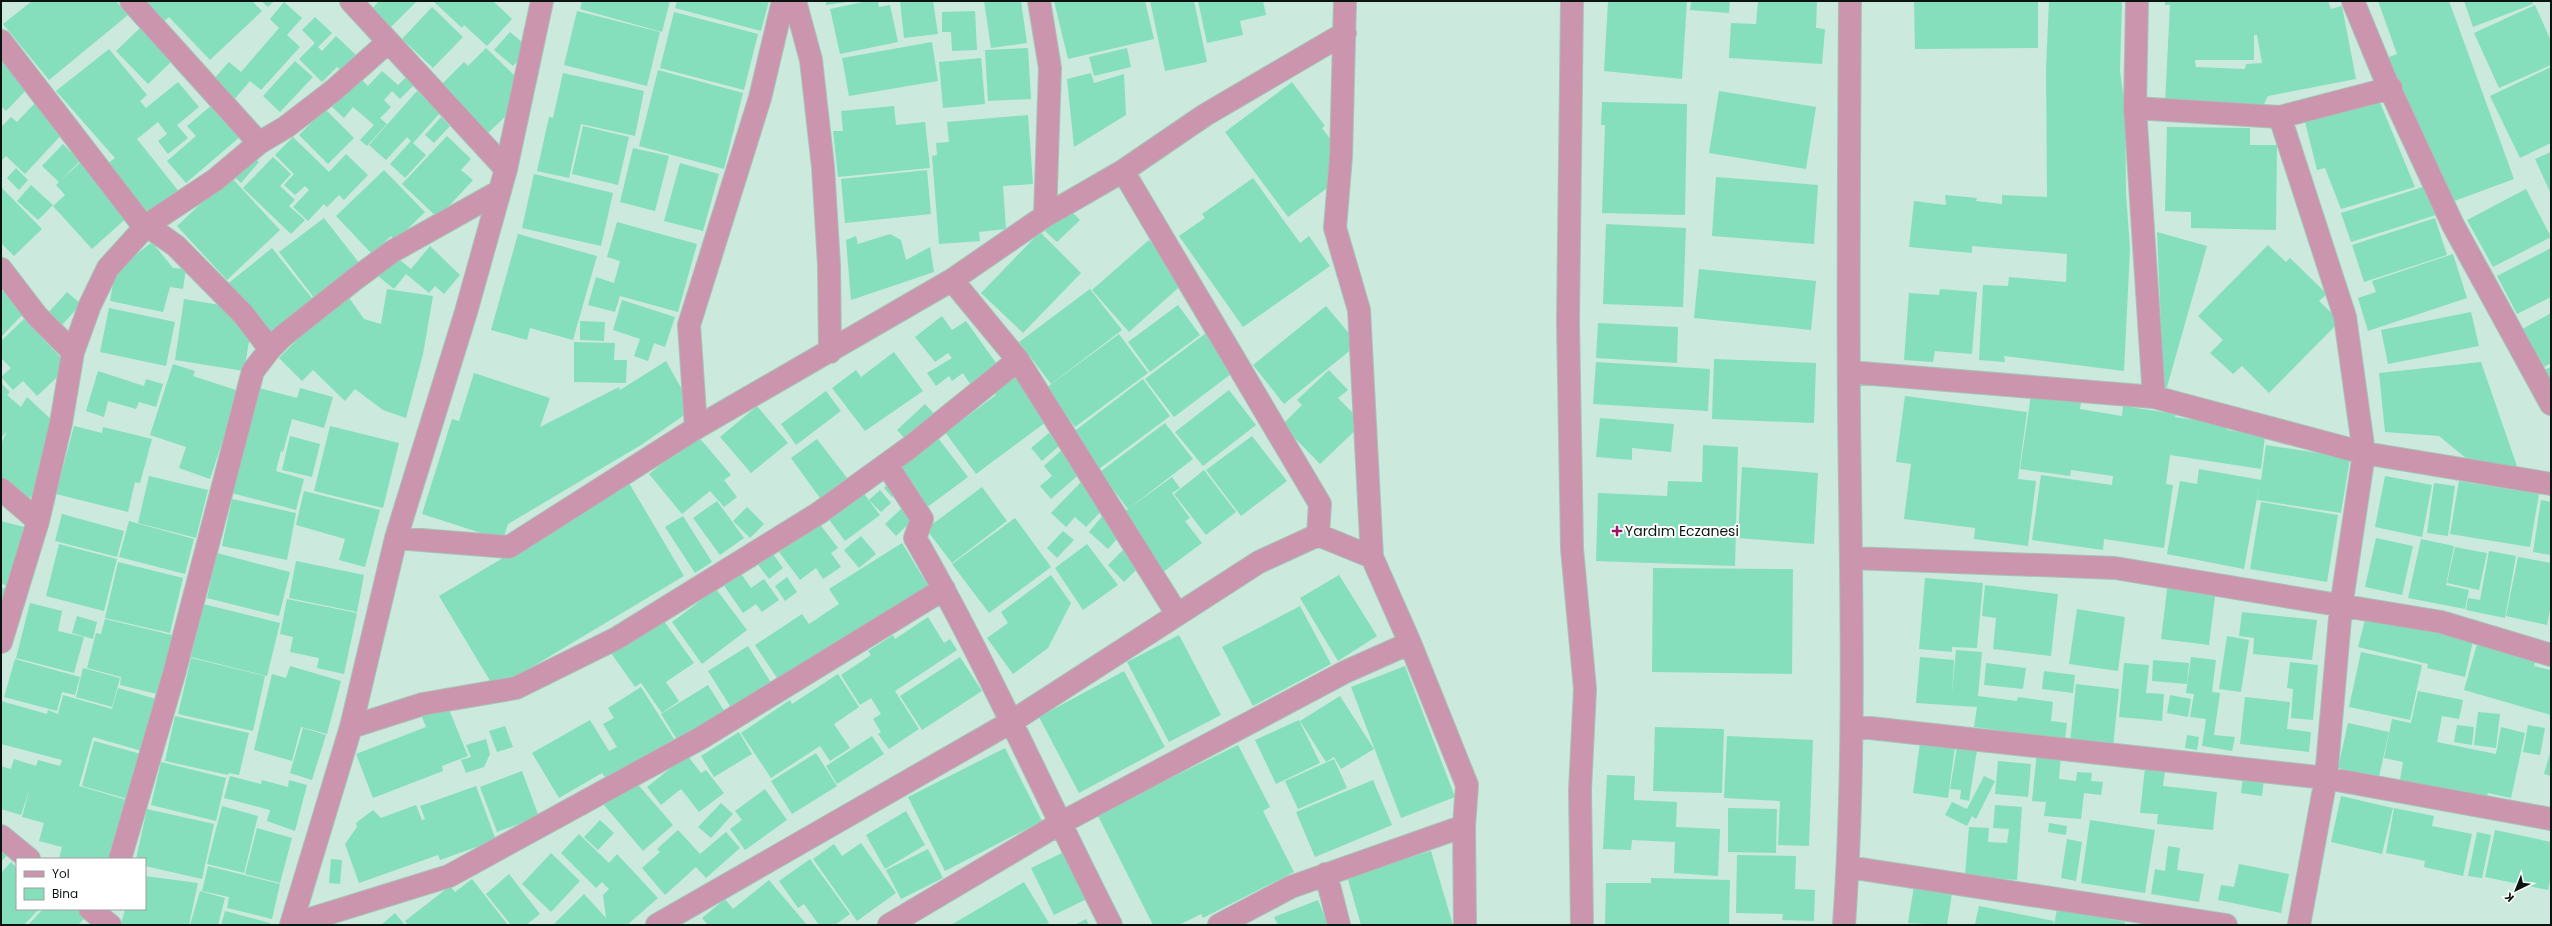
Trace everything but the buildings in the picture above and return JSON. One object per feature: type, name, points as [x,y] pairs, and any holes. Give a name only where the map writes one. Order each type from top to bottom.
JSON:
[{"type":"street","points":[[131,1],[259,143]]},
{"type":"street","points":[[351,1],[387,43],[506,169]]},
{"type":"street","points":[[291,925],[351,727],[396,538],[466,312],[506,169],[542,1]]},
{"type":"street","points":[[696,428],[689,325],[760,98],[783,1]]},
{"type":"street","points":[[795,1],[811,60],[822,167],[829,265],[830,352]]},
{"type":"street","points":[[1039,1],[1050,68],[1045,216]]},
{"type":"street","points":[[1345,1],[1341,156],[1335,228],[1359,310],[1372,557],[1410,643],[1467,785],[1464,826],[1465,925]]},
{"type":"street","points":[[1572,1],[1568,322],[1572,549],[1586,689],[1580,790],[1582,925]]},
{"type":"street","points":[[1844,925],[1848,867],[1852,726],[1849,372],[1850,1]]},
{"type":"street","points":[[2137,1],[2135,108],[2154,397]]},
{"type":"street","points":[[2353,1],[2453,225],[2551,404]]},
{"type":"street","points":[[396,538],[509,547],[696,428],[830,352],[952,280],[1045,216],[1123,171],[1205,115],[1303,56],[1345,33]]},
{"type":"street","points":[[1,42],[138,219],[176,246],[237,308],[270,349]]},
{"type":"street","points":[[1,642],[38,521],[61,423],[73,352],[90,305],[108,268],[147,226],[215,180],[259,143],[286,127],[334,90],[387,43]]},
{"type":"street","points":[[2135,108],[2280,117],[2391,88]]},
{"type":"street","points":[[2280,117],[2345,317],[2364,452],[2341,607],[2326,778],[2299,925]]},
{"type":"street","points":[[1123,171],[1320,504],[1318,535]]},
{"type":"street","points":[[120,858],[174,674],[253,371],[270,349],[355,279],[393,251],[500,191]]},
{"type":"street","points":[[1,269],[37,316],[73,352]]},
{"type":"street","points":[[952,280],[1018,360],[1177,614]]},
{"type":"street","points":[[351,727],[423,704],[516,688],[617,638],[819,513],[887,465],[1018,360]]},
{"type":"street","points":[[1849,372],[2154,397],[2364,452],[2551,484]]},
{"type":"street","points":[[887,465],[922,519],[915,538],[944,589],[1011,722],[1059,824],[1111,925]]},
{"type":"street","points":[[1,488],[38,521]]},
{"type":"street","points":[[668,922],[1011,722],[1259,562],[1318,535],[1372,557]]},
{"type":"street","points":[[1851,558],[2115,568],[2341,607],[2441,622],[2551,655]]},
{"type":"street","points":[[291,925],[449,876],[701,738],[944,589]]},
{"type":"street","points":[[889,925],[1059,824],[1345,672],[1410,643]]},
{"type":"street","points":[[1852,726],[2326,778],[2551,819]]},
{"type":"street","points":[[1219,925],[1291,887],[1464,826]]},
{"type":"street","points":[[1,836],[28,858]]},
{"type":"street","points":[[1848,867],[2226,925]]},
{"type":"street","points":[[1326,874],[1339,925]]},
{"type":"place","name":"Yardım Eczanesi","points":[[1617,531]]}]
